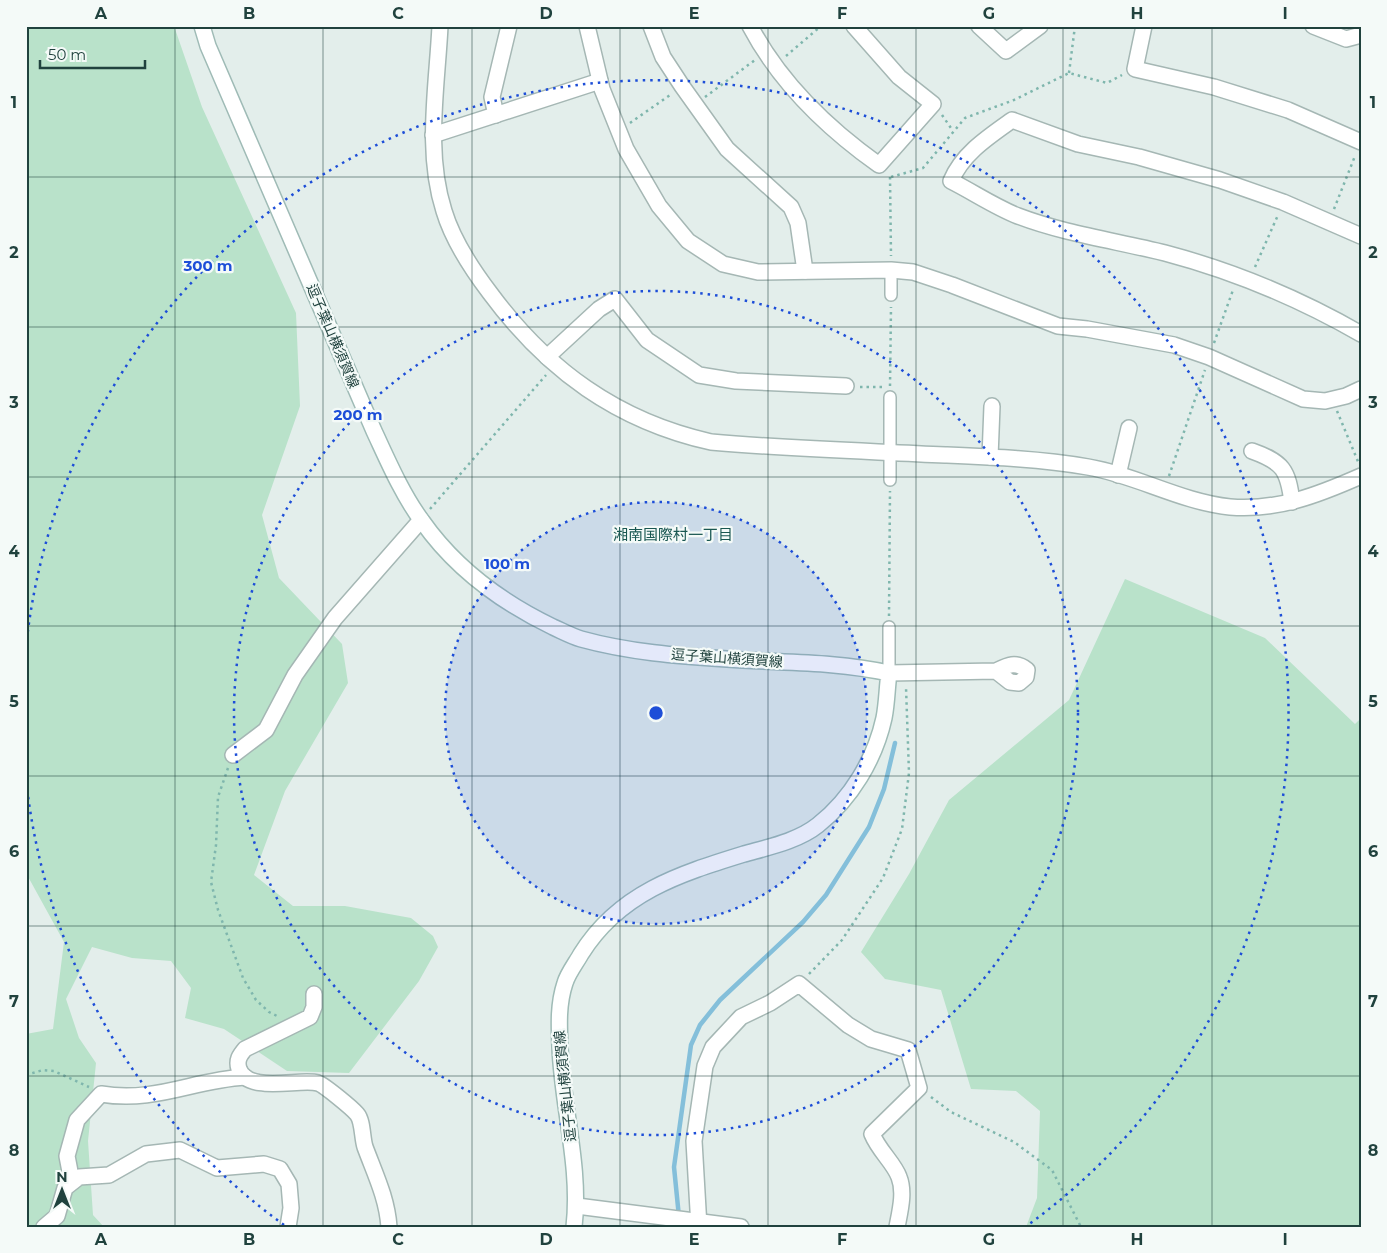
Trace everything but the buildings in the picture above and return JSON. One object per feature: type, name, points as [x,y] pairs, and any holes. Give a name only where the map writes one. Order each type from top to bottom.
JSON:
[{"type":"street","name":"逗子葉山横須賀線","points":[[202,26],[208,46],[374,431],[395,476],[421,520],[449,556],[491,591],[534,618],[579,638],[637,651],[727,659],[849,664],[888,673],[884,718],[870,757],[858,781],[842,801],[817,826],[796,838],[708,865],[642,892],[613,914],[590,940],[565,982],[558,1015],[563,1094],[571,1140],[577,1206],[574,1227]]},
{"type":"street","points":[[440,26],[433,135],[435,167],[444,211],[458,246],[510,321],[551,361],[580,386],[646,423],[678,435],[711,442],[990,457],[1089,467],[1118,474],[1183,496],[1230,507],[1284,505],[1317,495],[1361,476]]},
{"type":"street","points":[[496,115],[492,97],[509,26]]},
{"type":"street","points":[[588,26],[600,81],[626,149],[659,206],[688,241],[723,264],[738,269],[758,272],[806,270],[891,270],[912,272],[952,285],[1058,326],[1086,329],[1174,345],[1209,357],[1303,399],[1325,401],[1361,389]]},
{"type":"street","points":[[651,26],[664,57],[694,105],[727,149],[791,207],[798,223],[806,270]]},
{"type":"street","points":[[750,26],[764,53],[827,124],[879,165],[933,104],[899,77],[854,26]]},
{"type":"street","points":[[979,26],[1006,51],[1040,26]]},
{"type":"street","points":[[1144,26],[1135,69],[1214,87],[1288,110],[1360,142]]},
{"type":"street","points":[[1313,26],[1346,39],[1361,35]]},
{"type":"street","points":[[433,135],[600,81]]},
{"type":"street","points":[[1361,236],[1283,202],[1220,180],[1139,157],[1078,144],[1012,120],[985,140],[957,165],[951,181],[1018,216],[1091,237],[1165,254],[1243,278],[1334,318],[1361,334]]},
{"type":"street","points":[[891,270],[891,295]]},
{"type":"street","points":[[551,361],[599,309],[615,299],[647,340],[699,375],[736,381],[846,386]]},
{"type":"street","points":[[890,397],[890,480]]},
{"type":"street","points":[[990,457],[992,406]]},
{"type":"street","points":[[1118,474],[1129,428]]},
{"type":"street","points":[[1252,451],[1273,458],[1287,473],[1292,502]]},
{"type":"street","points":[[233,755],[266,730],[295,674],[335,618],[421,520]]},
{"type":"street","points":[[889,627],[888,673],[996,671]]},
{"type":"street","points":[[699,1224],[694,1142],[704,1066],[713,1047],[741,1018],[770,1003],[799,984],[848,1025],[870,1040],[908,1050],[919,1088],[872,1134],[877,1147],[899,1176],[902,1202],[896,1227]]},
{"type":"street","points":[[245,1077],[238,1064],[239,1056],[245,1049],[310,1017],[314,1007],[314,994]]},
{"type":"street","points":[[72,1182],[67,1156],[77,1120],[101,1094],[125,1098],[165,1093],[212,1081],[245,1077],[270,1084],[318,1083],[358,1115],[365,1146],[388,1210],[389,1227]]},
{"type":"street","points":[[44,1227],[57,1216],[65,1188],[79,1177],[109,1175],[146,1154],[160,1150],[180,1150],[217,1168],[264,1164],[280,1169],[289,1184],[291,1208],[288,1227]]},
{"type":"street","points":[[577,1206],[699,1224],[741,1227]]},
{"type":"path","points":[[775,66],[821,26]]},
{"type":"path","points":[[1069,73],[1075,26]]},
{"type":"path","points":[[694,105],[764,53]]},
{"type":"path","points":[[619,131],[682,86]]},
{"type":"path","points":[[933,104],[954,131]]},
{"type":"path","points":[[1328,223],[1360,142]]},
{"type":"path","points":[[879,165],[891,178],[891,270]]},
{"type":"path","points":[[1165,490],[1209,357],[1243,278],[1283,202]]},
{"type":"path","points":[[846,386],[890,388],[891,295]]},
{"type":"path","points":[[421,520],[551,361]]},
{"type":"path","points":[[1334,399],[1336,411],[1361,468]]},
{"type":"path","points":[[889,627],[890,480]]},
{"type":"path","points":[[799,984],[842,940],[883,878],[902,829],[909,772],[906,673]]},
{"type":"path","points":[[233,755],[218,797],[216,845],[211,882],[218,910],[240,970],[256,1000],[269,1012],[296,1025]]},
{"type":"path","points":[[26,1075],[43,1070],[54,1070],[101,1094]]},
{"type":"path","points":[[919,1088],[951,1112],[1014,1142],[1052,1170],[1081,1227]]},
{"type":"green space","points":[[26,26],[174,26],[202,107],[296,313],[300,406],[262,515],[279,578],[342,644],[348,683],[285,791],[254,875],[293,906],[345,906],[411,918],[433,936],[438,947],[419,981],[349,1073],[287,1071],[224,1029],[185,1018],[191,988],[171,961],[132,958],[92,947],[66,999],[79,1038],[96,1063],[88,1141],[93,1215],[104,1227],[26,1227],[26,1034],[53,1029],[64,942],[26,873]]},
{"type":"green space","points":[[1125,579],[1265,638],[1355,724],[1361,718],[1361,1227],[1026,1227],[1037,1198],[1040,1111],[1016,1091],[971,1089],[941,990],[885,979],[861,952],[909,874],[949,800],[1069,700]]},
{"type":"waterway","points":[[680,1227],[674,1167],[691,1045],[700,1025],[720,1000],[803,922],[826,895],[869,827],[884,789],[895,743]]},
{"type":"district","name":"湘南国際村一丁目","points":[[673,535]]}]
